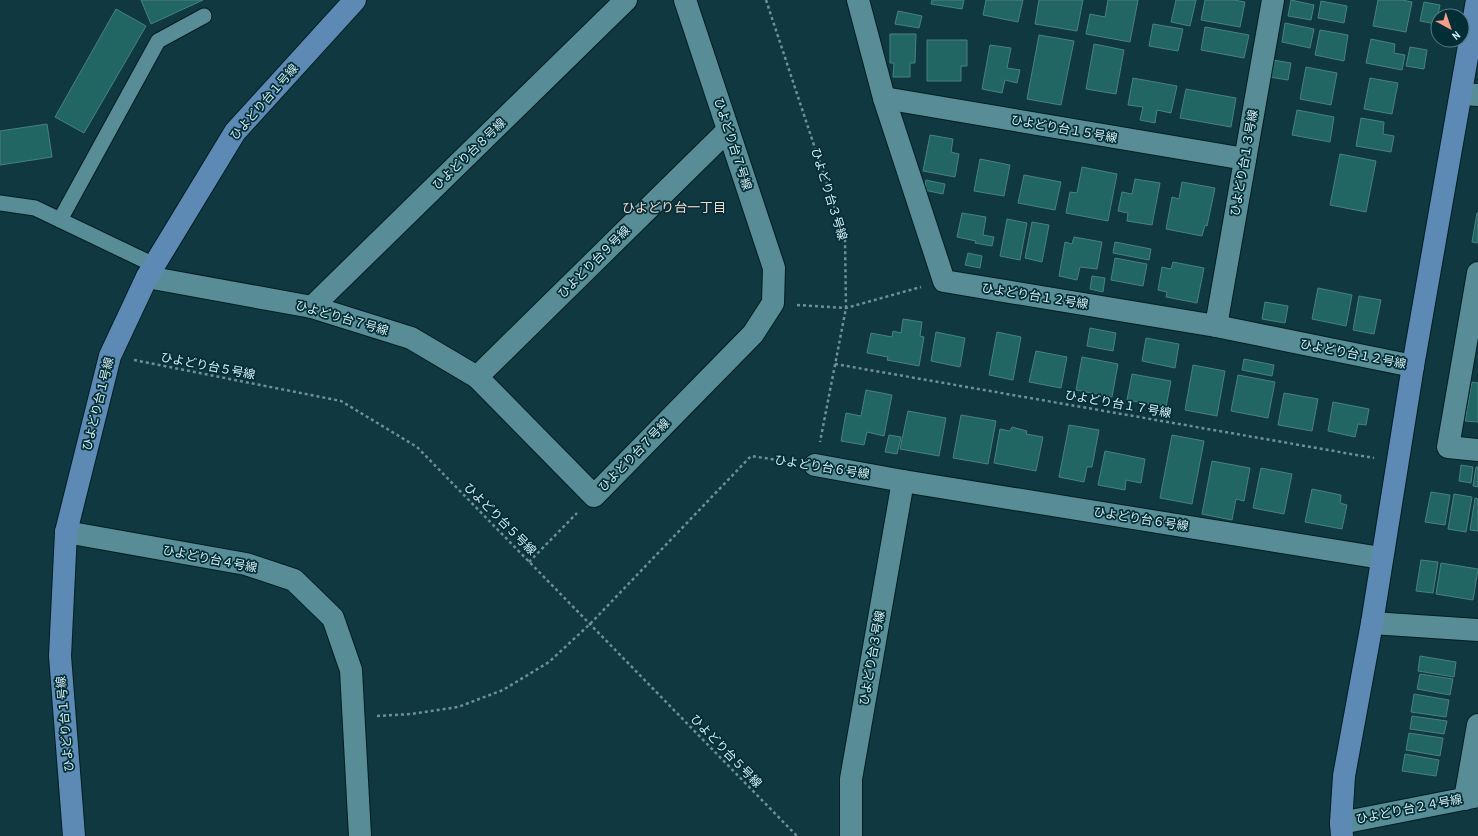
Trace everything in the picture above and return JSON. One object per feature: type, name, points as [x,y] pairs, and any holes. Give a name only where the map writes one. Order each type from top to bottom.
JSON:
[{"type":"street","name":"ひよどり台１号線","points":[[74,836],[60,656],[66,532],[110,356],[150,271],[235,132],[355,0]]},
{"type":"street","name":"ひよどり台８号線","points":[[312,307],[626,0]]},
{"type":"street","name":"ひよどり台７号線","points":[[150,271],[312,307],[411,338],[477,377],[594,496],[753,334],[772,303],[774,268],[684,0]]},
{"type":"street","points":[[858,0],[884,98],[944,281]]},
{"type":"street","name":"ひよどり台１３号線","points":[[1216,326],[1273,0]]},
{"type":"street","points":[[1341,829],[1344,776],[1372,623],[1413,366],[1470,94],[1477,0]]},
{"type":"street","name":"ひよどり台１５号線","points":[[884,98],[1245,160]]},
{"type":"street","name":"ひよどり台９号線","points":[[477,377],[728,130]]},
{"type":"street","points":[[1478,273],[1448,447],[1478,450]]},
{"type":"street","name":"ひよどり台１２号線","points":[[944,281],[1216,326],[1413,366]]},
{"type":"street","name":"ひよどり台６号線","points":[[815,465],[903,481],[1382,558]]},
{"type":"street","name":"ひよどり台３号線","points":[[851,836],[851,780],[903,481]]},
{"type":"street","name":"ひよどり台４号線","points":[[66,532],[246,564],[294,580],[333,618],[351,670],[360,836]]},
{"type":"street","points":[[1372,623],[1478,630]]},
{"type":"street","points":[[1471,797],[1478,725]]},
{"type":"street","name":"ひよどり台２４号線","points":[[1341,829],[1471,797]]},
{"type":"lane","points":[[60,220],[158,41],[204,16]]},
{"type":"lane","points":[[0,203],[35,208],[60,220],[150,271]]},
{"type":"path","name":"ひよどり台３号線","points":[[766,0],[845,239],[846,308],[815,465]]},
{"type":"path","points":[[772,303],[846,308],[944,281]]},
{"type":"path","name":"ひよどり台５号線","points":[[110,356],[341,401],[417,447],[797,836]]},
{"type":"path","name":"ひよどり台１７号線","points":[[835,364],[1397,462]]},
{"type":"path","name":"ひよどり台６号線","points":[[353,717],[411,714],[458,707],[503,690],[549,662],[590,624],[751,456],[815,465]]},
{"type":"path","points":[[529,562],[594,496]]},
{"type":"building","points":[[141,0],[203,0],[151,24]]},
{"type":"building","points":[[932,0],[964,0],[962,9],[931,4]]},
{"type":"building","points":[[986,0],[1023,0],[1018,22],[983,15]]},
{"type":"building","points":[[1039,0],[1083,0],[1077,31],[1035,24]]},
{"type":"building","points":[[1108,0],[1138,0],[1130,42],[1086,34],[1090,14],[1105,17]]},
{"type":"building","points":[[1176,0],[1196,0],[1190,26],[1171,22]]},
{"type":"building","points":[[1205,0],[1234,0],[1245,2],[1240,27],[1201,20]]},
{"type":"building","points":[[1291,0],[1314,5],[1311,20],[1288,16]]},
{"type":"building","points":[[1378,0],[1402,0],[1412,2],[1406,32],[1373,26]]},
{"type":"building","points":[[1321,1],[1347,6],[1344,23],[1318,18]]},
{"type":"building","points":[[1424,2],[1440,5],[1439,8],[1430,8],[1430,23],[1420,21]]},
{"type":"building","points":[[116,9],[146,26],[84,133],[55,117]]},
{"type":"building","points":[[898,11],[922,16],[919,28],[895,24]]},
{"type":"building","points":[[1285,23],[1314,29],[1310,48],[1282,42]]},
{"type":"building","points":[[1153,24],[1183,29],[1178,51],[1149,46]]},
{"type":"building","points":[[1205,27],[1249,35],[1244,58],[1201,50]]},
{"type":"building","points":[[1320,30],[1348,35],[1344,61],[1315,55]]},
{"type":"building","points":[[890,34],[916,34],[915,63],[910,63],[910,77],[893,77],[894,63],[890,63]]},
{"type":"building","points":[[1039,35],[1074,41],[1061,105],[1027,99]]},
{"type":"building","points":[[1371,39],[1395,44],[1394,53],[1405,55],[1402,70],[1366,63]]},
{"type":"building","points":[[927,40],[967,40],[967,66],[961,66],[961,81],[927,81]]},
{"type":"building","points":[[1094,44],[1124,50],[1116,94],[1086,89]]},
{"type":"building","points":[[990,45],[1011,48],[1007,68],[1020,70],[1017,83],[1005,80],[1002,93],[982,89]]},
{"type":"building","points":[[1410,47],[1427,50],[1424,69],[1406,66]]},
{"type":"building","points":[[1273,60],[1291,63],[1288,80],[1269,77]]},
{"type":"building","points":[[1306,67],[1337,73],[1331,105],[1300,99]]},
{"type":"building","points":[[1133,78],[1177,86],[1171,113],[1157,110],[1155,123],[1140,120],[1143,107],[1128,105]]},
{"type":"building","points":[[1370,78],[1398,83],[1392,114],[1364,109]]},
{"type":"building","points":[[1186,89],[1236,98],[1231,127],[1180,118]]},
{"type":"building","points":[[1297,110],[1334,117],[1330,142],[1292,135]]},
{"type":"building","points":[[1361,118],[1384,122],[1383,134],[1394,136],[1391,152],[1356,146]]},
{"type":"building","points":[[47,124],[52,157],[0,165],[0,131]]},
{"type":"building","points":[[930,135],[953,139],[951,152],[959,154],[955,177],[923,171]]},
{"type":"building","points":[[1340,154],[1376,161],[1366,212],[1330,205]]},
{"type":"building","points":[[980,159],[1010,165],[1004,196],[974,191]]},
{"type":"building","points":[[1082,167],[1117,174],[1108,221],[1066,213],[1070,192],[1077,193]]},
{"type":"building","points":[[1024,175],[1061,182],[1055,210],[1018,203]]},
{"type":"building","points":[[1135,179],[1160,183],[1152,225],[1127,221],[1128,213],[1118,211],[1122,192],[1132,194]]},
{"type":"building","points":[[926,180],[945,184],[943,194],[924,190]]},
{"type":"building","points":[[1182,182],[1215,188],[1207,226],[1205,225],[1202,236],[1166,229],[1172,197],[1179,199]]},
{"type":"building","points":[[962,213],[986,217],[983,235],[994,237],[992,246],[975,243],[976,241],[957,237]]},
{"type":"building","points":[[1478,213],[1478,243],[1472,242]]},
{"type":"building","points":[[1007,219],[1027,223],[1020,260],[1000,256]]},
{"type":"building","points":[[1032,222],[1049,225],[1042,262],[1025,258]]},
{"type":"building","points":[[1074,237],[1102,242],[1097,269],[1080,267],[1077,280],[1059,276],[1065,242],[1072,244]]},
{"type":"building","points":[[1115,242],[1151,249],[1149,260],[1113,253]]},
{"type":"building","points":[[968,253],[982,256],[980,268],[965,265]]},
{"type":"building","points":[[1115,258],[1147,264],[1143,286],[1111,280]]},
{"type":"building","points":[[1173,262],[1204,268],[1197,303],[1166,297],[1167,292],[1158,290],[1162,267],[1171,269]]},
{"type":"building","points":[[1092,276],[1105,278],[1103,292],[1090,289]]},
{"type":"building","points":[[1318,288],[1352,295],[1346,326],[1312,319]]},
{"type":"building","points":[[1359,296],[1381,300],[1374,334],[1353,330]]},
{"type":"building","points":[[1265,302],[1288,306],[1285,323],[1262,319]]},
{"type":"building","points":[[903,319],[922,322],[920,336],[924,337],[919,366],[887,360],[888,357],[867,353],[871,333],[892,337],[893,331],[901,333]]},
{"type":"building","points":[[1090,328],[1116,333],[1113,351],[1087,346]]},
{"type":"building","points":[[936,332],[965,338],[960,367],[931,361]]},
{"type":"building","points":[[997,332],[1021,337],[1013,380],[989,375]]},
{"type":"building","points":[[1146,338],[1179,344],[1175,368],[1142,361]]},
{"type":"building","points":[[1036,351],[1067,357],[1061,388],[1029,382]]},
{"type":"building","points":[[1082,357],[1118,364],[1112,397],[1076,390]]},
{"type":"building","points":[[1244,359],[1274,365],[1272,376],[1242,370]]},
{"type":"building","points":[[1193,365],[1225,371],[1217,416],[1185,410]]},
{"type":"building","points":[[1132,374],[1171,381],[1166,407],[1127,400]]},
{"type":"building","points":[[1238,375],[1275,382],[1268,418],[1231,411]]},
{"type":"building","points":[[1472,382],[1478,383],[1478,422],[1465,421]]},
{"type":"building","points":[[866,390],[892,395],[884,436],[867,432],[864,445],[841,441],[846,413],[861,416]]},
{"type":"building","points":[[1284,393],[1318,399],[1312,431],[1278,425]]},
{"type":"building","points":[[1333,402],[1369,409],[1366,425],[1358,424],[1355,437],[1328,431]]},
{"type":"building","points":[[908,411],[946,418],[939,456],[900,449]]},
{"type":"building","points":[[961,415],[996,421],[988,464],[953,458]]},
{"type":"building","points":[[1069,425],[1099,430],[1092,467],[1087,467],[1084,482],[1059,477]]},
{"type":"building","points":[[1012,427],[1027,431],[1026,434],[1043,437],[1036,471],[994,463],[1000,429],[1010,431]]},
{"type":"building","points":[[889,435],[901,437],[897,454],[885,452]]},
{"type":"building","points":[[1172,435],[1204,441],[1192,504],[1160,498]]},
{"type":"building","points":[[1105,451],[1145,459],[1141,483],[1126,480],[1125,490],[1098,485]]},
{"type":"building","points":[[1212,461],[1250,468],[1244,501],[1236,499],[1232,520],[1202,514]]},
{"type":"building","points":[[1461,465],[1473,467],[1471,483],[1459,481]]},
{"type":"building","points":[[1476,467],[1478,467],[1478,487],[1473,486]]},
{"type":"building","points":[[1261,468],[1292,474],[1284,514],[1253,508]]},
{"type":"building","points":[[1312,489],[1341,495],[1340,503],[1347,505],[1342,529],[1305,522]]},
{"type":"building","points":[[1431,492],[1450,495],[1445,525],[1425,522]]},
{"type":"building","points":[[1454,494],[1472,497],[1466,532],[1448,529]]},
{"type":"building","points":[[1475,498],[1478,499],[1478,531],[1470,530]]},
{"type":"building","points":[[1421,560],[1438,562],[1433,593],[1416,591]]},
{"type":"building","points":[[1441,563],[1478,569],[1473,600],[1436,594]]},
{"type":"building","points":[[1420,656],[1456,662],[1454,677],[1418,671]]},
{"type":"building","points":[[1420,674],[1453,679],[1450,695],[1417,689]]},
{"type":"building","points":[[1414,694],[1449,700],[1446,717],[1411,712]]},
{"type":"building","points":[[1412,716],[1447,721],[1444,734],[1410,729]]},
{"type":"building","points":[[1409,733],[1443,738],[1440,756],[1406,750]]},
{"type":"building","points":[[1405,754],[1439,760],[1436,776],[1402,771]]},
{"type":"district","name":"ひよどり台一丁目","points":[[674,207]]}]
